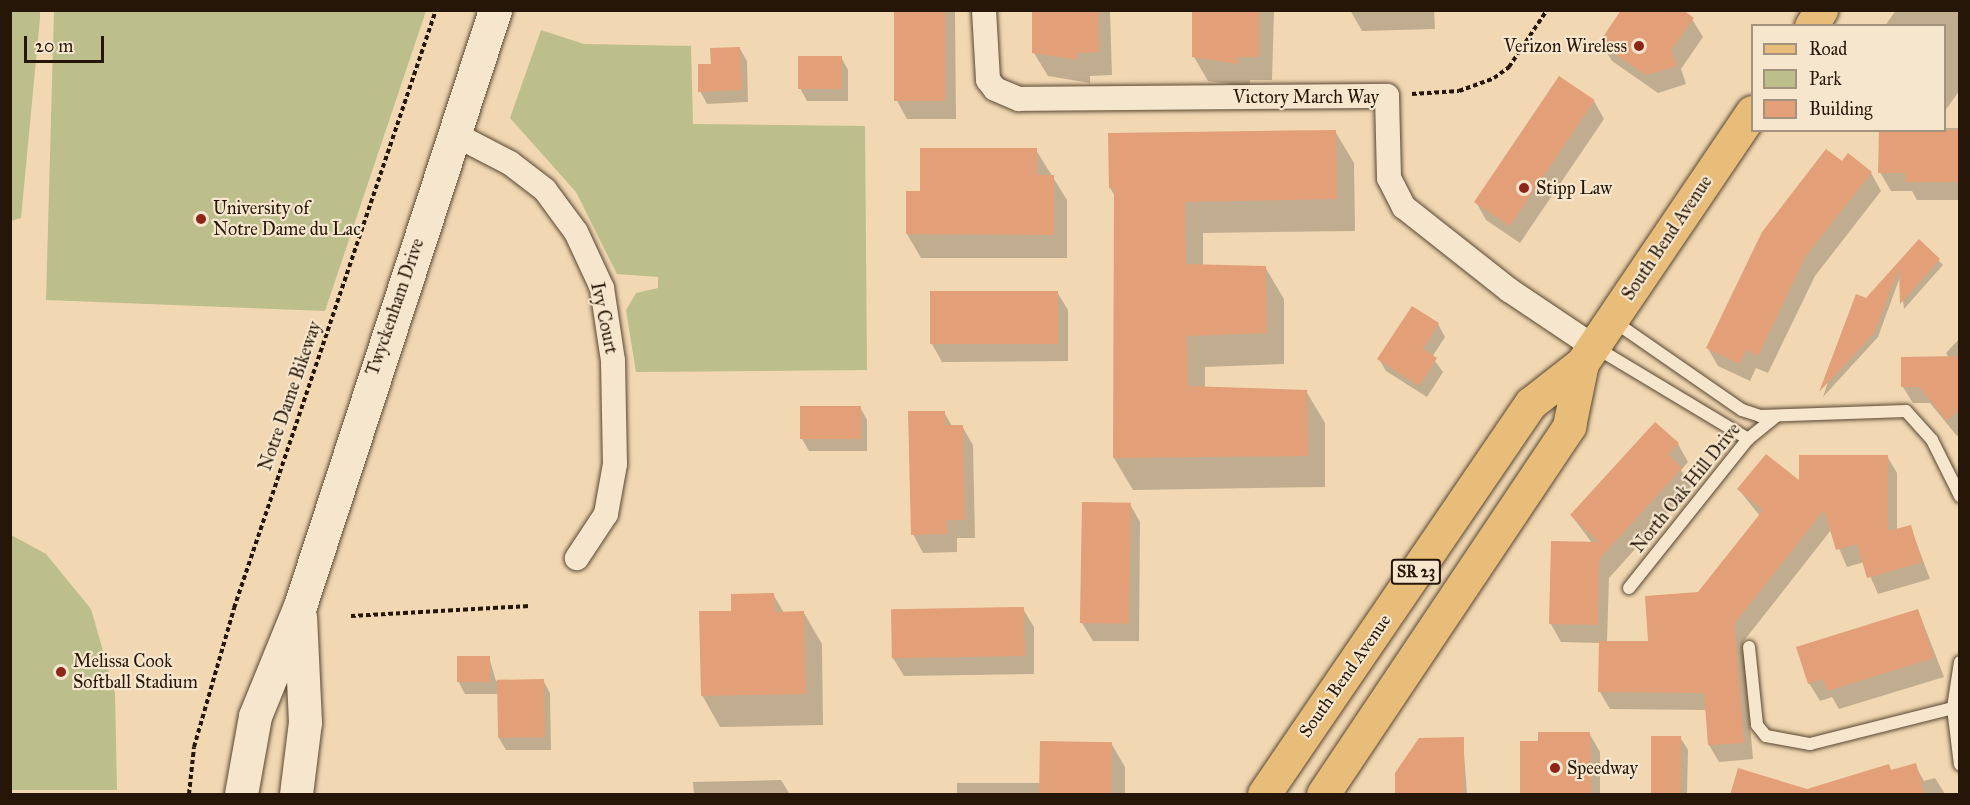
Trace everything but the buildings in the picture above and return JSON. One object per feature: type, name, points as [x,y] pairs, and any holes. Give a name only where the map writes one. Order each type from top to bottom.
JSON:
[{"type":"main road","points":[[1812,24],[1821,10]]},
{"type":"main road","name":"South Bend Avenue","points":[[1264,795],[1531,403],[1588,355],[1751,113]]},
{"type":"main road","name":"South Bend Avenue","points":[[1323,795],[1569,426],[1588,355]]},
{"type":"street","name":"Twyckenham Drive","points":[[241,795],[255,716],[300,606],[495,10]]},
{"type":"street","name":"Victory March Way","points":[[984,10],[988,80],[995,89],[1019,99],[1387,96],[1389,178],[1404,207],[1588,355]]},
{"type":"street","name":"Ivy Court","points":[[454,134],[510,163],[545,190],[576,232],[602,288],[613,361],[615,464],[606,514],[577,558]]},
{"type":"street","name":"Twyckenham Drive","points":[[296,795],[305,722],[300,606]]},
{"type":"lane","points":[[1612,320],[1742,410],[1777,416],[1906,411],[1932,440],[1959,496]]},
{"type":"lane","points":[[1588,355],[1748,439]]},
{"type":"lane","name":"North Oak Hill Drive","points":[[1629,588],[1748,439],[1777,416]]},
{"type":"lane","points":[[1749,647],[1756,725],[1766,736],[1810,744],[1953,708]]},
{"type":"lane","points":[[1959,662],[1953,708],[1959,765]]},
{"type":"path","name":"Notre Dame Bikeway","points":[[189,795],[194,747],[234,608],[436,10]]},
{"type":"path","points":[[1387,96],[1459,91],[1494,78],[1509,68],[1547,10]]},
{"type":"path","points":[[351,616],[530,606]]},
{"type":"green space","points":[[10,11],[40,11],[21,218],[11,221]]},
{"type":"green space","points":[[54,11],[426,11],[325,311],[46,300]]},
{"type":"green space","points":[[541,30],[584,44],[691,46],[693,124],[865,126],[867,370],[636,372],[626,310],[636,293],[658,288],[658,277],[617,274],[576,192],[510,118]]},
{"type":"green space","name":"Melissa Cook Softball Stadium","points":[[11,535],[46,554],[91,609],[115,693],[117,790],[11,790]]},
{"type":"place","name":"Verizon Wireless","points":[[1639,46]]},
{"type":"place","name":"Stipp Law","points":[[1524,188]]},
{"type":"place","name":"University of Notre Dame du Lac","points":[[201,219]]},
{"type":"place","name":"Melissa Cook Softball Stadium","points":[[61,672]]},
{"type":"place","name":"Speedway","points":[[1555,768]]}]
